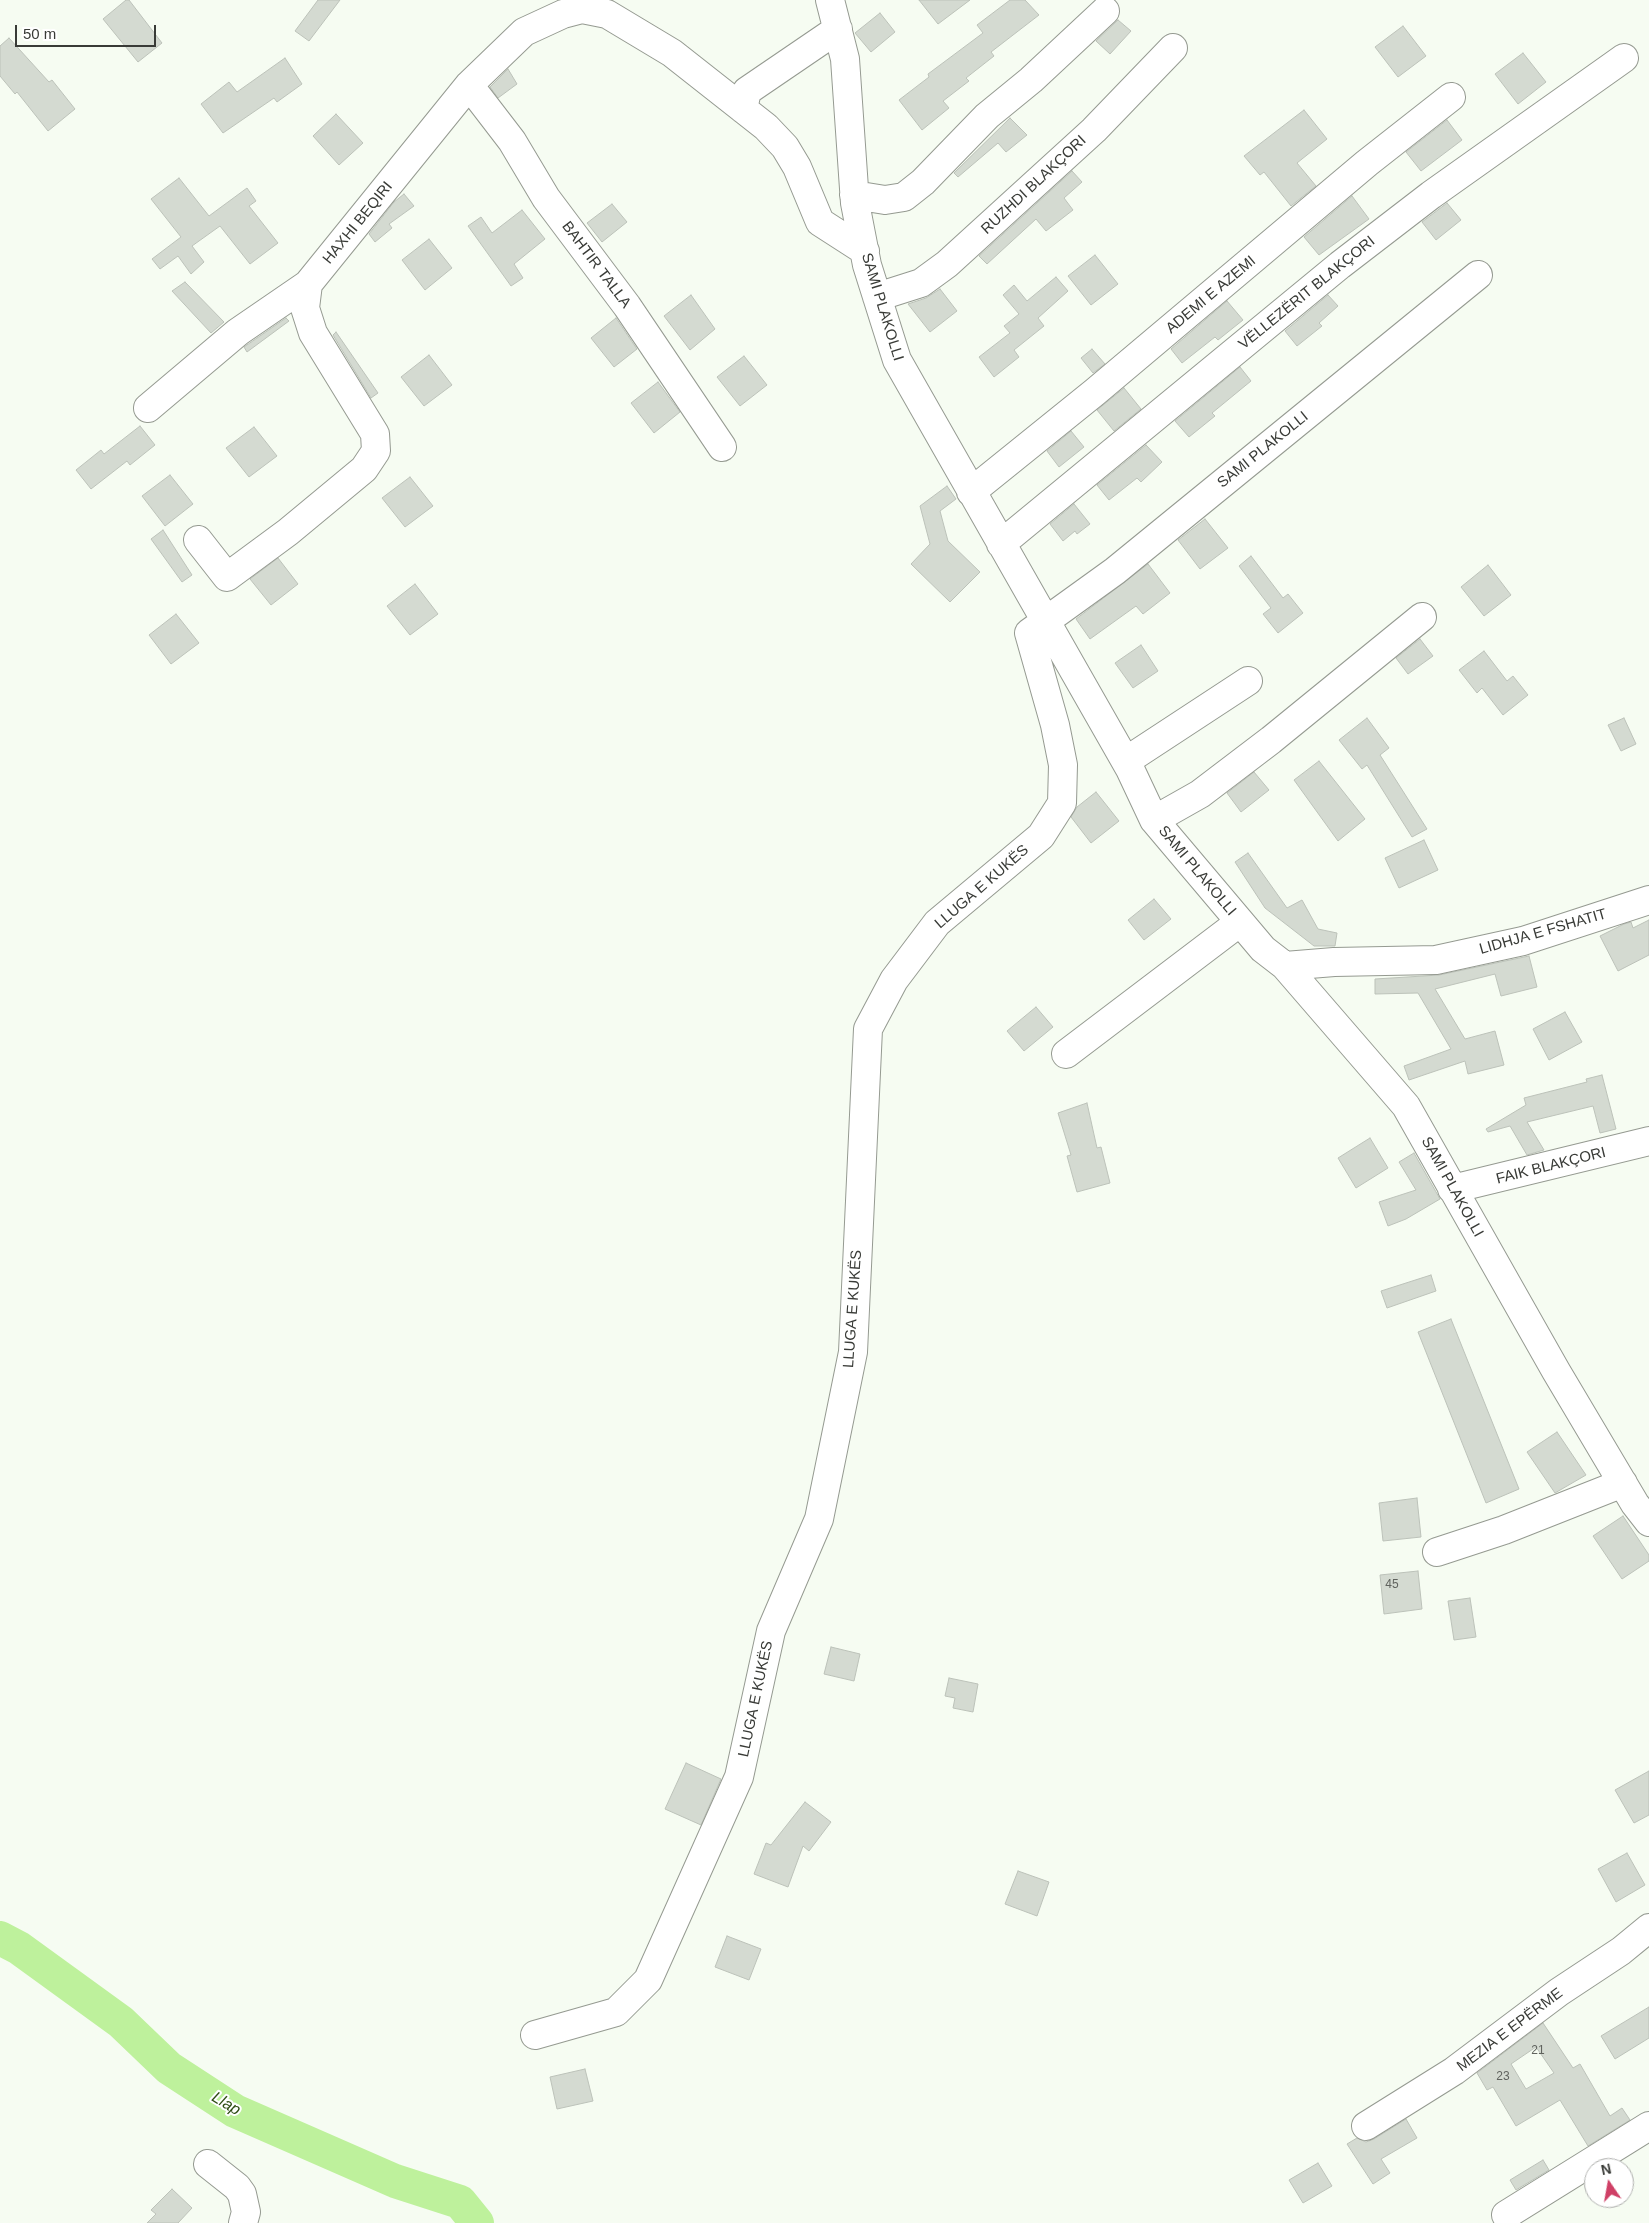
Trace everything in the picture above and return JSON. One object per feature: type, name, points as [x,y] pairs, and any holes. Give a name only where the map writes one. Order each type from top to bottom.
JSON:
[{"type":"street","name":"SAMI PLAKOLLI","points":[[830,0],[844,60],[854,195],[865,252],[897,360],[1126,761],[1154,820],[1263,950],[1285,966],[1406,1106],[1452,1189],[1623,1483],[1649,1522]]},
{"type":"street","name":"HAXHI BEQIRI","points":[[148,408],[238,332],[308,284],[469,85],[524,32],[563,14],[582,9],[607,14],[620,20],[672,53],[766,127],[785,148],[810,192],[820,222],[865,252]]},
{"type":"street","points":[[854,195],[885,200],[904,197],[929,176],[987,116],[1031,80],[1105,11]]},
{"type":"street","points":[[743,109],[747,90],[838,29]]},
{"type":"street","name":"RUZHDI BLAKÇORI","points":[[877,297],[921,283],[947,264],[1094,130],[1173,48]]},
{"type":"street","name":"VËLLEZËRIT BLAKÇORI","points":[[1001,544],[1348,259],[1430,195],[1624,58]]},
{"type":"street","name":"BAHTIR TALLA","points":[[469,85],[512,141],[546,198],[627,306],[722,447]]},
{"type":"street","name":"ADEMI E AZEMI","points":[[971,492],[1095,392],[1367,163],[1451,97]]},
{"type":"street","name":"SAMI PLAKOLLI","points":[[1046,621],[1115,571],[1478,276]]},
{"type":"street","points":[[198,540],[227,577],[288,532],[364,469],[376,451],[375,434],[313,333],[305,308],[308,284]]},
{"type":"street","name":"SAMI PLAKOLLI","points":[[1154,820],[1200,794],[1271,740],[1422,617]]},
{"type":"street","name":"LLUGA E KUKËS","points":[[535,2035],[616,2012],[648,1980],[739,1778],[771,1631],[819,1518],[853,1352],[868,1029],[894,980],[937,922],[1041,836],[1062,803],[1063,765],[1055,725],[1029,634],[1046,621]]},
{"type":"street","points":[[1126,761],[1248,681]]},
{"type":"street","name":"LIDHJA E FSHATIT","points":[[1285,966],[1334,962],[1436,960],[1523,941],[1649,900]]},
{"type":"street","name":"SAMI PLAKOLLI","points":[[1066,1054],[1240,922]]},
{"type":"street","name":"FAIK BLAKÇORI","points":[[1452,1189],[1506,1178],[1649,1142]]},
{"type":"street","points":[[1437,1552],[1504,1530],[1623,1483]]},
{"type":"street","name":"MEZIA E EPËRME","points":[[1366,2126],[1454,2071],[1559,1992],[1621,1952],[1649,1928]]},
{"type":"street","points":[[1506,2216],[1649,2126]]},
{"type":"street","points":[[208,2164],[237,2187],[242,2194],[246,2212],[243,2223]]},
{"type":"building","points":[[126,0],[129,0],[162,43],[138,62],[103,19]]},
{"type":"building","points":[[318,0],[340,0],[309,41],[295,31]]},
{"type":"building","points":[[919,0],[970,0],[938,24]]},
{"type":"building","points":[[1010,0],[1025,0],[1039,15],[991,52],[994,56],[966,78],[969,81],[943,101],[949,108],[922,130],[899,100],[929,77],[928,74],[983,33],[977,25]]},
{"type":"building","points":[[880,13],[895,32],[871,52],[855,33]]},
{"type":"building","points":[[1118,20],[1131,31],[1110,54],[1096,41]]},
{"type":"building","points":[[1403,26],[1426,56],[1398,77],[1375,47]]},
{"type":"building","points":[[9,38],[49,82],[52,80],[75,109],[48,131],[17,92],[15,94],[0,76],[0,46]]},
{"type":"building","points":[[1523,53],[1546,82],[1518,104],[1495,74]]},
{"type":"building","points":[[285,58],[302,84],[277,102],[274,98],[223,133],[201,104],[229,82],[237,92]]},
{"type":"building","points":[[508,69],[517,84],[498,98],[490,87]]},
{"type":"building","points":[[1304,110],[1327,139],[1297,163],[1316,186],[1291,206],[1264,172],[1260,175],[1244,156]]},
{"type":"building","points":[[336,114],[363,143],[339,165],[313,136]]},
{"type":"building","points":[[1010,118],[1027,135],[1006,152],[998,143],[958,177],[954,173]]},
{"type":"building","points":[[1447,120],[1462,140],[1421,171],[1406,152]]},
{"type":"building","points":[[1072,171],[1082,182],[1064,198],[1073,210],[1046,231],[1036,219],[987,264],[979,256]]},
{"type":"building","points":[[179,178],[209,216],[247,188],[256,201],[249,206],[278,243],[250,264],[220,226],[192,246],[204,262],[191,274],[178,256],[160,269],[152,259],[181,237],[151,199]]},
{"type":"building","points":[[404,194],[414,206],[389,224],[392,228],[375,242],[369,234],[394,202]]},
{"type":"building","points":[[1352,196],[1369,219],[1319,255],[1304,237]]},
{"type":"building","points":[[1447,203],[1461,220],[1436,240],[1422,222]]},
{"type":"building","points":[[612,204],[627,222],[602,242],[587,223]]},
{"type":"building","points":[[522,210],[545,239],[514,264],[523,278],[511,286],[468,226],[481,217],[492,233]]},
{"type":"building","points":[[429,239],[452,268],[425,290],[402,260]]},
{"type":"building","points":[[1095,255],[1118,284],[1091,305],[1068,276]]},
{"type":"building","points":[[1056,277],[1068,291],[1038,318],[1044,326],[1014,350],[1019,357],[994,377],[979,357],[1010,333],[1004,326],[1019,314],[1003,295],[1014,285],[1027,301]]},
{"type":"building","points":[[185,282],[224,322],[211,333],[172,291]]},
{"type":"building","points":[[940,289],[957,311],[930,332],[908,304],[926,298]]},
{"type":"building","points":[[691,295],[715,329],[690,350],[664,316]]},
{"type":"building","points":[[1328,295],[1338,306],[1319,323],[1322,326],[1297,346],[1285,331]]},
{"type":"building","points":[[1227,301],[1243,320],[1218,340],[1215,337],[1182,363],[1171,349]]},
{"type":"building","points":[[286,318],[289,321],[247,352],[244,347]]},
{"type":"building","points":[[616,318],[637,349],[614,367],[591,338]]},
{"type":"building","points":[[336,332],[378,393],[371,398],[333,335]]},
{"type":"building","points":[[1092,349],[1105,364],[1093,373],[1081,358]]},
{"type":"building","points":[[429,355],[452,385],[424,406],[401,377]]},
{"type":"building","points":[[744,356],[767,385],[740,406],[717,377]]},
{"type":"building","points":[[1240,367],[1251,381],[1212,413],[1215,416],[1189,437],[1175,421]]},
{"type":"building","points":[[658,382],[680,412],[654,433],[631,403]]},
{"type":"building","points":[[1124,388],[1141,409],[1114,431],[1097,410]]},
{"type":"building","points":[[140,426],[155,445],[130,465],[127,461],[91,489],[76,470],[101,450],[104,454]]},
{"type":"building","points":[[254,427],[277,456],[249,477],[226,448]]},
{"type":"building","points":[[1071,431],[1084,447],[1059,467],[1047,451]]},
{"type":"building","points":[[1146,445],[1162,462],[1141,482],[1137,478],[1109,500],[1097,485]]},
{"type":"building","points":[[170,475],[193,504],[165,526],[142,496]]},
{"type":"building","points":[[410,477],[433,506],[405,527],[382,498]]},
{"type":"building","points":[[947,486],[956,499],[940,511],[948,541],[980,572],[950,602],[911,564],[930,544],[920,506]]},
{"type":"building","points":[[1074,504],[1090,524],[1077,534],[1075,531],[1063,541],[1050,524]]},
{"type":"building","points":[[1205,519],[1228,548],[1200,569],[1178,540]]},
{"type":"building","points":[[163,530],[192,575],[182,582],[151,539]]},
{"type":"building","points":[[1251,556],[1283,598],[1288,594],[1303,613],[1278,633],[1263,614],[1271,608],[1239,566]]},
{"type":"building","points":[[278,558],[298,584],[271,605],[250,579]]},
{"type":"building","points":[[1148,564],[1170,593],[1143,614],[1136,606],[1090,639],[1076,619]]},
{"type":"building","points":[[1488,565],[1511,595],[1484,616],[1461,587]]},
{"type":"building","points":[[415,584],[438,614],[410,635],[387,606]]},
{"type":"building","points":[[176,614],[199,643],[171,664],[149,635]]},
{"type":"building","points":[[1420,639],[1433,656],[1408,674],[1396,658]]},
{"type":"building","points":[[1141,645],[1158,671],[1133,688],[1115,663]]},
{"type":"building","points":[[1484,651],[1507,681],[1513,676],[1528,695],[1503,715],[1482,688],[1477,693],[1459,670]]},
{"type":"building","points":[[1367,718],[1389,748],[1380,755],[1427,829],[1412,837],[1367,765],[1362,769],[1339,740]]},
{"type":"building","points":[[1624,718],[1636,744],[1621,751],[1608,725]]},
{"type":"building","points":[[1319,761],[1365,819],[1338,841],[1294,780]]},
{"type":"building","points":[[1254,772],[1269,790],[1241,812],[1227,793]]},
{"type":"building","points":[[1096,792],[1119,821],[1091,843],[1071,817],[1077,807]]},
{"type":"building","points":[[1424,840],[1438,870],[1399,888],[1385,858]]},
{"type":"building","points":[[1248,853],[1287,908],[1302,900],[1318,929],[1337,933],[1335,946],[1314,946],[1265,908],[1235,862]]},
{"type":"building","points":[[1154,899],[1171,919],[1144,940],[1128,920]]},
{"type":"building","points":[[1649,920],[1649,955],[1618,971],[1600,936],[1624,924],[1631,922],[1633,928]]},
{"type":"building","points":[[1529,956],[1537,987],[1501,996],[1495,974],[1435,989],[1465,1039],[1495,1031],[1504,1065],[1468,1074],[1465,1061],[1409,1080],[1404,1066],[1451,1049],[1418,993],[1375,994],[1375,979],[1439,975]]},
{"type":"building","points":[[1036,1007],[1053,1027],[1024,1051],[1007,1031]]},
{"type":"building","points":[[1565,1012],[1582,1042],[1549,1060],[1533,1029]]},
{"type":"building","points":[[1602,1075],[1616,1129],[1600,1133],[1593,1106],[1527,1122],[1544,1150],[1527,1155],[1510,1126],[1488,1132],[1486,1129],[1526,1105],[1524,1098],[1587,1082],[1586,1079]]},
{"type":"building","points":[[1087,1103],[1097,1148],[1101,1147],[1110,1183],[1077,1192],[1067,1156],[1071,1155],[1058,1113]]},
{"type":"building","points":[[1370,1138],[1388,1168],[1356,1188],[1338,1158]]},
{"type":"building","points":[[1414,1153],[1440,1199],[1406,1219],[1388,1226],[1379,1202],[1416,1190],[1399,1162]]},
{"type":"building","points":[[1431,1275],[1436,1291],[1387,1308],[1381,1291]]},
{"type":"building","points":[[1451,1319],[1519,1489],[1486,1503],[1418,1332]]},
{"type":"building","points":[[1557,1432],[1586,1475],[1555,1493],[1527,1452]]},
{"type":"building","points":[[1417,1498],[1421,1537],[1383,1541],[1379,1503]]},
{"type":"building","points":[[1623,1516],[1649,1555],[1649,1561],[1622,1579],[1593,1536]]},
{"type":"building","points":[[1418,1571],[1422,1609],[1384,1614],[1380,1575]]},
{"type":"building","points":[[1470,1598],[1476,1637],[1454,1640],[1448,1601]]},
{"type":"building","points":[[831,1647],[860,1654],[854,1681],[824,1674]]},
{"type":"building","points":[[949,1678],[978,1684],[973,1712],[953,1708],[955,1698],[945,1696]]},
{"type":"building","points":[[686,1763],[721,1779],[701,1825],[665,1809]]},
{"type":"building","points":[[1649,1771],[1649,1815],[1634,1823],[1615,1790]]},
{"type":"building","points":[[805,1802],[831,1822],[809,1851],[803,1846],[788,1887],[754,1874],[766,1843],[771,1845]]},
{"type":"building","points":[[1627,1853],[1645,1885],[1616,1902],[1598,1869]]},
{"type":"building","points":[[1018,1871],[1049,1882],[1037,1916],[1005,1904]]},
{"type":"building","points":[[727,1936],[761,1949],[749,1980],[715,1967]]},
{"type":"building","points":[[1649,2007],[1649,2038],[1615,2059],[1601,2036]]},
{"type":"building","points":[[1543,2023],[1573,2068],[1580,2064],[1610,2116],[1622,2108],[1630,2120],[1588,2146],[1560,2100],[1516,2126],[1493,2087],[1487,2090],[1477,2073]],"holes":[[[1536,2047],[1554,2073],[1526,2089],[1511,2064]]]},
{"type":"building","points":[[585,2069],[593,2101],[557,2109],[550,2077]]},
{"type":"building","points":[[1406,2119],[1417,2138],[1381,2159],[1390,2173],[1373,2184],[1347,2144],[1357,2138],[1366,2142],[1374,2139]]},
{"type":"building","points":[[1543,2160],[1549,2170],[1516,2190],[1510,2180]]},
{"type":"building","points":[[1318,2163],[1332,2186],[1303,2203],[1289,2180]]},
{"type":"building","points":[[172,2189],[192,2208],[178,2223],[147,2223],[156,2214],[151,2210]]},
{"type":"waterway","name":"Llap","points":[[0,1938],[19,1948],[121,2022],[169,2068],[235,2111],[395,2181],[460,2202],[477,2223]]}]
